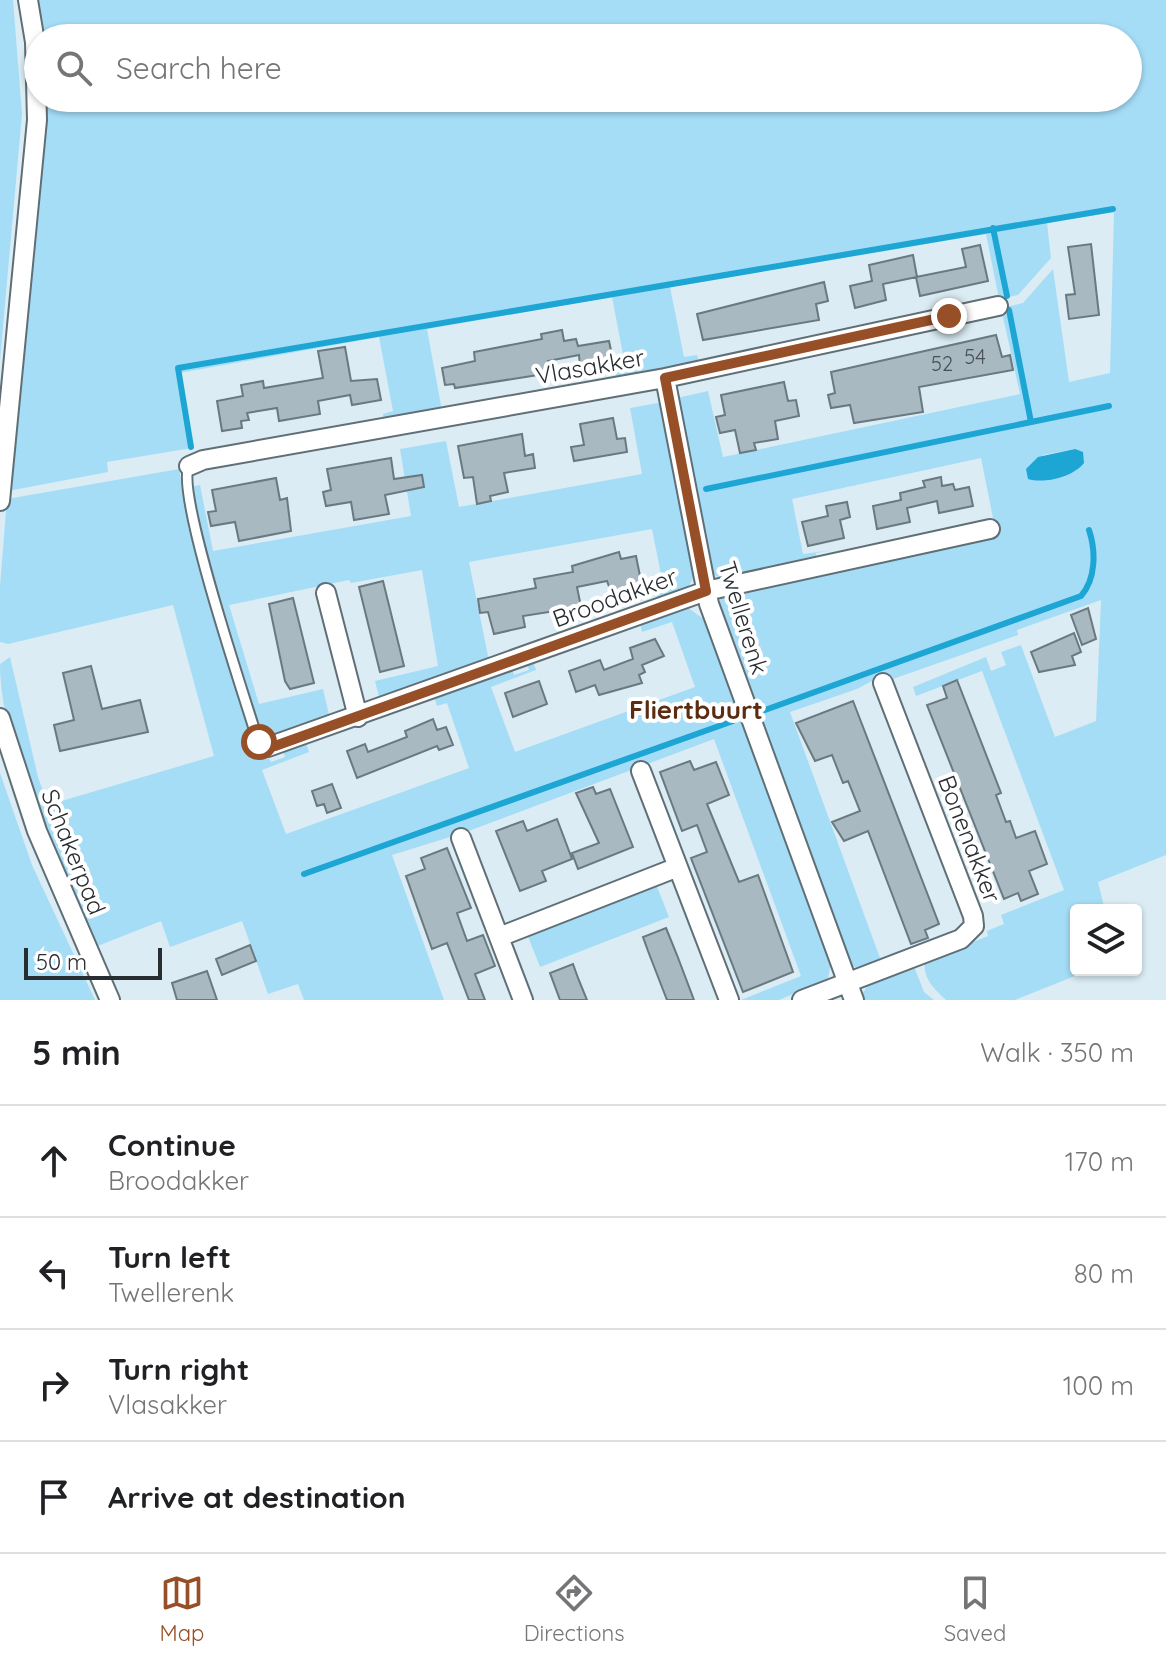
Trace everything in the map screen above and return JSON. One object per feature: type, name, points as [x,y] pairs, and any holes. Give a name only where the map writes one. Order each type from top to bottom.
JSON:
[{"type":"street","points":[[28,0],[32,24]]},
{"type":"street","points":[[0,501],[37,112]]},
{"type":"street","name":"Vlasakker","points":[[189,466],[203,460],[665,378],[998,306]]},
{"type":"street","name":"Twellerenk","points":[[665,378],[706,591],[851,992]]},
{"type":"street","name":"Broodakker","points":[[268,747],[706,591],[990,529]]},
{"type":"street","points":[[326,593],[358,717]]},
{"type":"street","name":"Bonenakker","points":[[802,1000],[851,992],[964,938],[974,926],[973,916],[883,683]]},
{"type":"street","name":"Schakerpad","points":[[0,718],[37,831],[110,1000]]},
{"type":"street","points":[[641,771],[729,1000]]},
{"type":"street","points":[[461,838],[523,1000]]},
{"type":"street","points":[[499,937],[678,867]]},
{"type":"lane","points":[[189,466],[185,476],[194,524],[257,738],[268,747]]},
{"type":"shaded area","points":[[0,0],[13,0],[22,114],[0,360]]},
{"type":"shaded area","points":[[36,0],[1166,0],[1166,855],[1098,882],[1104,904],[1070,904],[1070,976],[1075,976],[1015,1000],[946,1000],[930,982],[925,972],[925,961],[988,936],[987,931],[1004,924],[1001,915],[1064,890],[982,671],[916,696],[913,687],[986,657],[991,671],[1006,665],[1001,652],[1021,645],[1055,737],[1096,721],[1101,600],[1017,630],[1018,635],[890,680],[887,673],[857,689],[790,712],[880,958],[951,931],[953,935],[861,969],[850,965],[719,602],[723,594],[996,533],[981,458],[792,499],[803,554],[833,550],[816,553],[817,560],[722,580],[709,571],[677,398],[708,391],[723,457],[1020,394],[1001,308],[1023,303],[1053,269],[1069,382],[1110,373],[1114,212],[1047,223],[1051,258],[1018,295],[999,299],[986,234],[670,287],[684,357],[697,355],[699,362],[616,379],[615,372],[626,370],[612,297],[427,329],[442,411],[384,421],[383,414],[393,411],[379,337],[179,373],[192,448],[107,462],[108,472],[8,491],[44,112],[1142,112],[1142,24],[39,24]],"holes":[[[1075,449],[1056,477],[1028,479],[1043,455]]]},
{"type":"shaded area","points":[[663,402],[695,574],[687,590],[658,601],[654,588],[663,585],[652,529],[469,562],[489,661],[380,701],[375,681],[438,666],[422,570],[351,583],[349,580],[229,605],[259,704],[323,689],[330,719],[266,739],[262,737],[198,522],[191,487],[200,485],[213,551],[411,516],[400,449],[446,441],[459,507],[642,474],[630,408]]},
{"type":"shaded area","points":[[179,469],[190,527],[259,759],[268,757],[271,762],[285,757],[283,751],[306,743],[309,752],[262,770],[286,834],[469,768],[447,703],[437,706],[434,697],[512,669],[514,675],[529,670],[527,663],[533,661],[536,670],[491,687],[515,752],[695,687],[672,622],[642,632],[640,623],[688,608],[708,622],[831,962],[828,979],[779,1000],[741,1000],[801,976],[714,739],[466,832],[392,855],[444,1000],[304,1000],[298,984],[268,994],[242,921],[170,947],[161,921],[95,947],[21,770],[10,734],[0,664],[10,657],[38,777],[48,805],[214,756],[173,605],[8,644],[0,642],[0,586],[7,499]]},
{"type":"shaded area","points":[[0,773],[32,865],[95,1000],[0,1000]]},
{"type":"shaded area","points":[[656,884],[669,917],[540,967],[527,934]]},
{"type":"shaded area","points":[[910,967],[915,969],[924,992],[934,1000],[861,1000],[863,992],[873,981]]},
{"type":"water","points":[[1075,449],[1083,452],[1084,463],[1073,472],[1050,480],[1028,479],[1026,469],[1038,457]]},
{"type":"building","points":[[1091,244],[1099,315],[1069,319],[1066,295],[1075,294],[1068,247]]},
{"type":"building","points":[[980,245],[988,281],[920,296],[916,277],[966,267],[962,249]]},
{"type":"building","points":[[913,255],[917,277],[883,284],[886,300],[855,308],[850,286],[872,281],[869,265]]},
{"type":"building","points":[[824,282],[828,301],[816,304],[819,320],[703,340],[697,314]]},
{"type":"building","points":[[562,330],[564,341],[576,339],[578,346],[609,341],[613,360],[580,367],[579,355],[548,361],[550,372],[538,375],[455,388],[454,384],[445,385],[442,368],[475,361],[474,352],[542,339],[541,334]]},
{"type":"building","points":[[996,335],[1002,357],[1010,355],[1013,370],[919,387],[923,412],[854,423],[850,405],[831,408],[828,395],[835,393],[831,372]]},
{"type":"building","points":[[345,347],[351,381],[377,379],[381,400],[352,405],[350,395],[318,401],[320,414],[279,421],[277,408],[247,413],[249,420],[241,421],[242,428],[222,431],[217,401],[243,396],[241,385],[263,381],[264,388],[323,378],[318,351]]},
{"type":"building","points":[[784,382],[788,401],[796,400],[799,416],[775,421],[778,439],[754,443],[756,450],[740,453],[735,430],[720,433],[716,417],[725,415],[721,395]]},
{"type":"building","points":[[613,418],[617,439],[625,438],[627,452],[574,461],[571,447],[584,445],[580,424]]},
{"type":"building","points":[[522,434],[525,456],[533,454],[535,468],[504,473],[508,492],[490,496],[491,501],[477,504],[473,477],[464,478],[458,446]]},
{"type":"building","points":[[391,458],[394,479],[422,475],[424,487],[385,495],[389,514],[354,520],[351,502],[326,506],[323,492],[331,490],[327,469]]},
{"type":"building","points":[[941,477],[942,486],[953,484],[955,490],[969,487],[973,506],[939,513],[937,501],[907,508],[910,522],[877,529],[873,506],[901,500],[900,493],[925,487],[923,481]]},
{"type":"building","points":[[276,478],[280,500],[287,498],[291,531],[239,541],[235,522],[211,526],[208,512],[216,511],[212,490]]},
{"type":"building","points":[[847,502],[850,517],[840,520],[844,538],[808,546],[802,522],[828,516],[826,506]]},
{"type":"building","points":[[619,552],[621,559],[636,556],[642,586],[611,592],[607,581],[577,587],[581,607],[523,616],[525,627],[494,634],[488,612],[480,613],[478,599],[536,588],[534,579],[573,572],[572,566]]},
{"type":"building","points":[[383,581],[404,666],[380,672],[359,587]]},
{"type":"building","points":[[293,598],[314,683],[290,689],[285,681],[269,604]]},
{"type":"building","points":[[1088,608],[1096,639],[1082,645],[1071,615]]},
{"type":"building","points":[[1074,633],[1081,652],[1072,656],[1075,665],[1039,672],[1031,652]]},
{"type":"building","points":[[655,639],[664,656],[642,665],[645,672],[639,675],[642,683],[599,695],[595,685],[576,692],[569,671],[600,660],[604,670],[633,659],[630,648]]},
{"type":"building","points":[[91,666],[102,709],[140,700],[148,732],[60,751],[54,725],[74,720],[63,673]]},
{"type":"building","points":[[957,680],[1001,793],[996,795],[1006,822],[1010,821],[1016,838],[1035,831],[1047,864],[1029,871],[1038,894],[1021,901],[1018,893],[1004,899],[927,705],[947,698],[943,686]]},
{"type":"building","points":[[539,681],[547,704],[513,717],[505,693]]},
{"type":"building","points":[[853,701],[939,924],[925,930],[928,938],[911,944],[868,831],[844,841],[832,822],[860,811],[848,781],[843,783],[832,755],[815,761],[796,723]]},
{"type":"building","points":[[433,719],[437,730],[446,727],[453,745],[439,750],[437,746],[357,778],[347,751],[365,744],[368,752],[407,737],[405,731]]},
{"type":"building","points":[[690,761],[694,770],[716,762],[729,795],[707,804],[739,882],[758,875],[793,972],[743,992],[691,858],[707,852],[697,825],[682,831],[660,772]]},
{"type":"building","points":[[332,784],[341,808],[327,813],[324,804],[317,806],[312,791]]},
{"type":"building","points":[[593,787],[596,794],[610,789],[633,847],[578,869],[572,853],[599,843],[576,793]]},
{"type":"building","points":[[557,819],[572,859],[542,871],[546,881],[520,891],[496,831],[523,821],[527,831]]},
{"type":"building","points":[[447,848],[471,908],[457,913],[467,941],[483,935],[495,966],[475,974],[485,1000],[469,1000],[447,943],[432,949],[406,876],[425,869],[421,858]]},
{"type":"building","points":[[666,928],[694,1000],[667,1000],[643,937]]},
{"type":"building","points":[[250,945],[256,961],[222,975],[216,959]]},
{"type":"building","points":[[573,964],[587,1000],[560,1000],[550,973]]},
{"type":"building","points":[[207,971],[217,1000],[177,1000],[172,983]]},
{"type":"waterway","points":[[191,447],[178,368],[1113,209]]},
{"type":"waterway","points":[[993,228],[1007,296]]},
{"type":"waterway","points":[[1009,310],[1031,422]]},
{"type":"waterway","points":[[706,489],[1109,406]]},
{"type":"waterway","points":[[765,710],[1081,596],[1090,581],[1093,564],[1089,530]]},
{"type":"waterway","points":[[304,874],[733,721]]},
{"type":"district","name":"Fliertbuurt","points":[[696,710]]},
{"type":"route","points":[[259,742],[268,747],[275,746],[706,591],[665,378],[949,316]]}]
